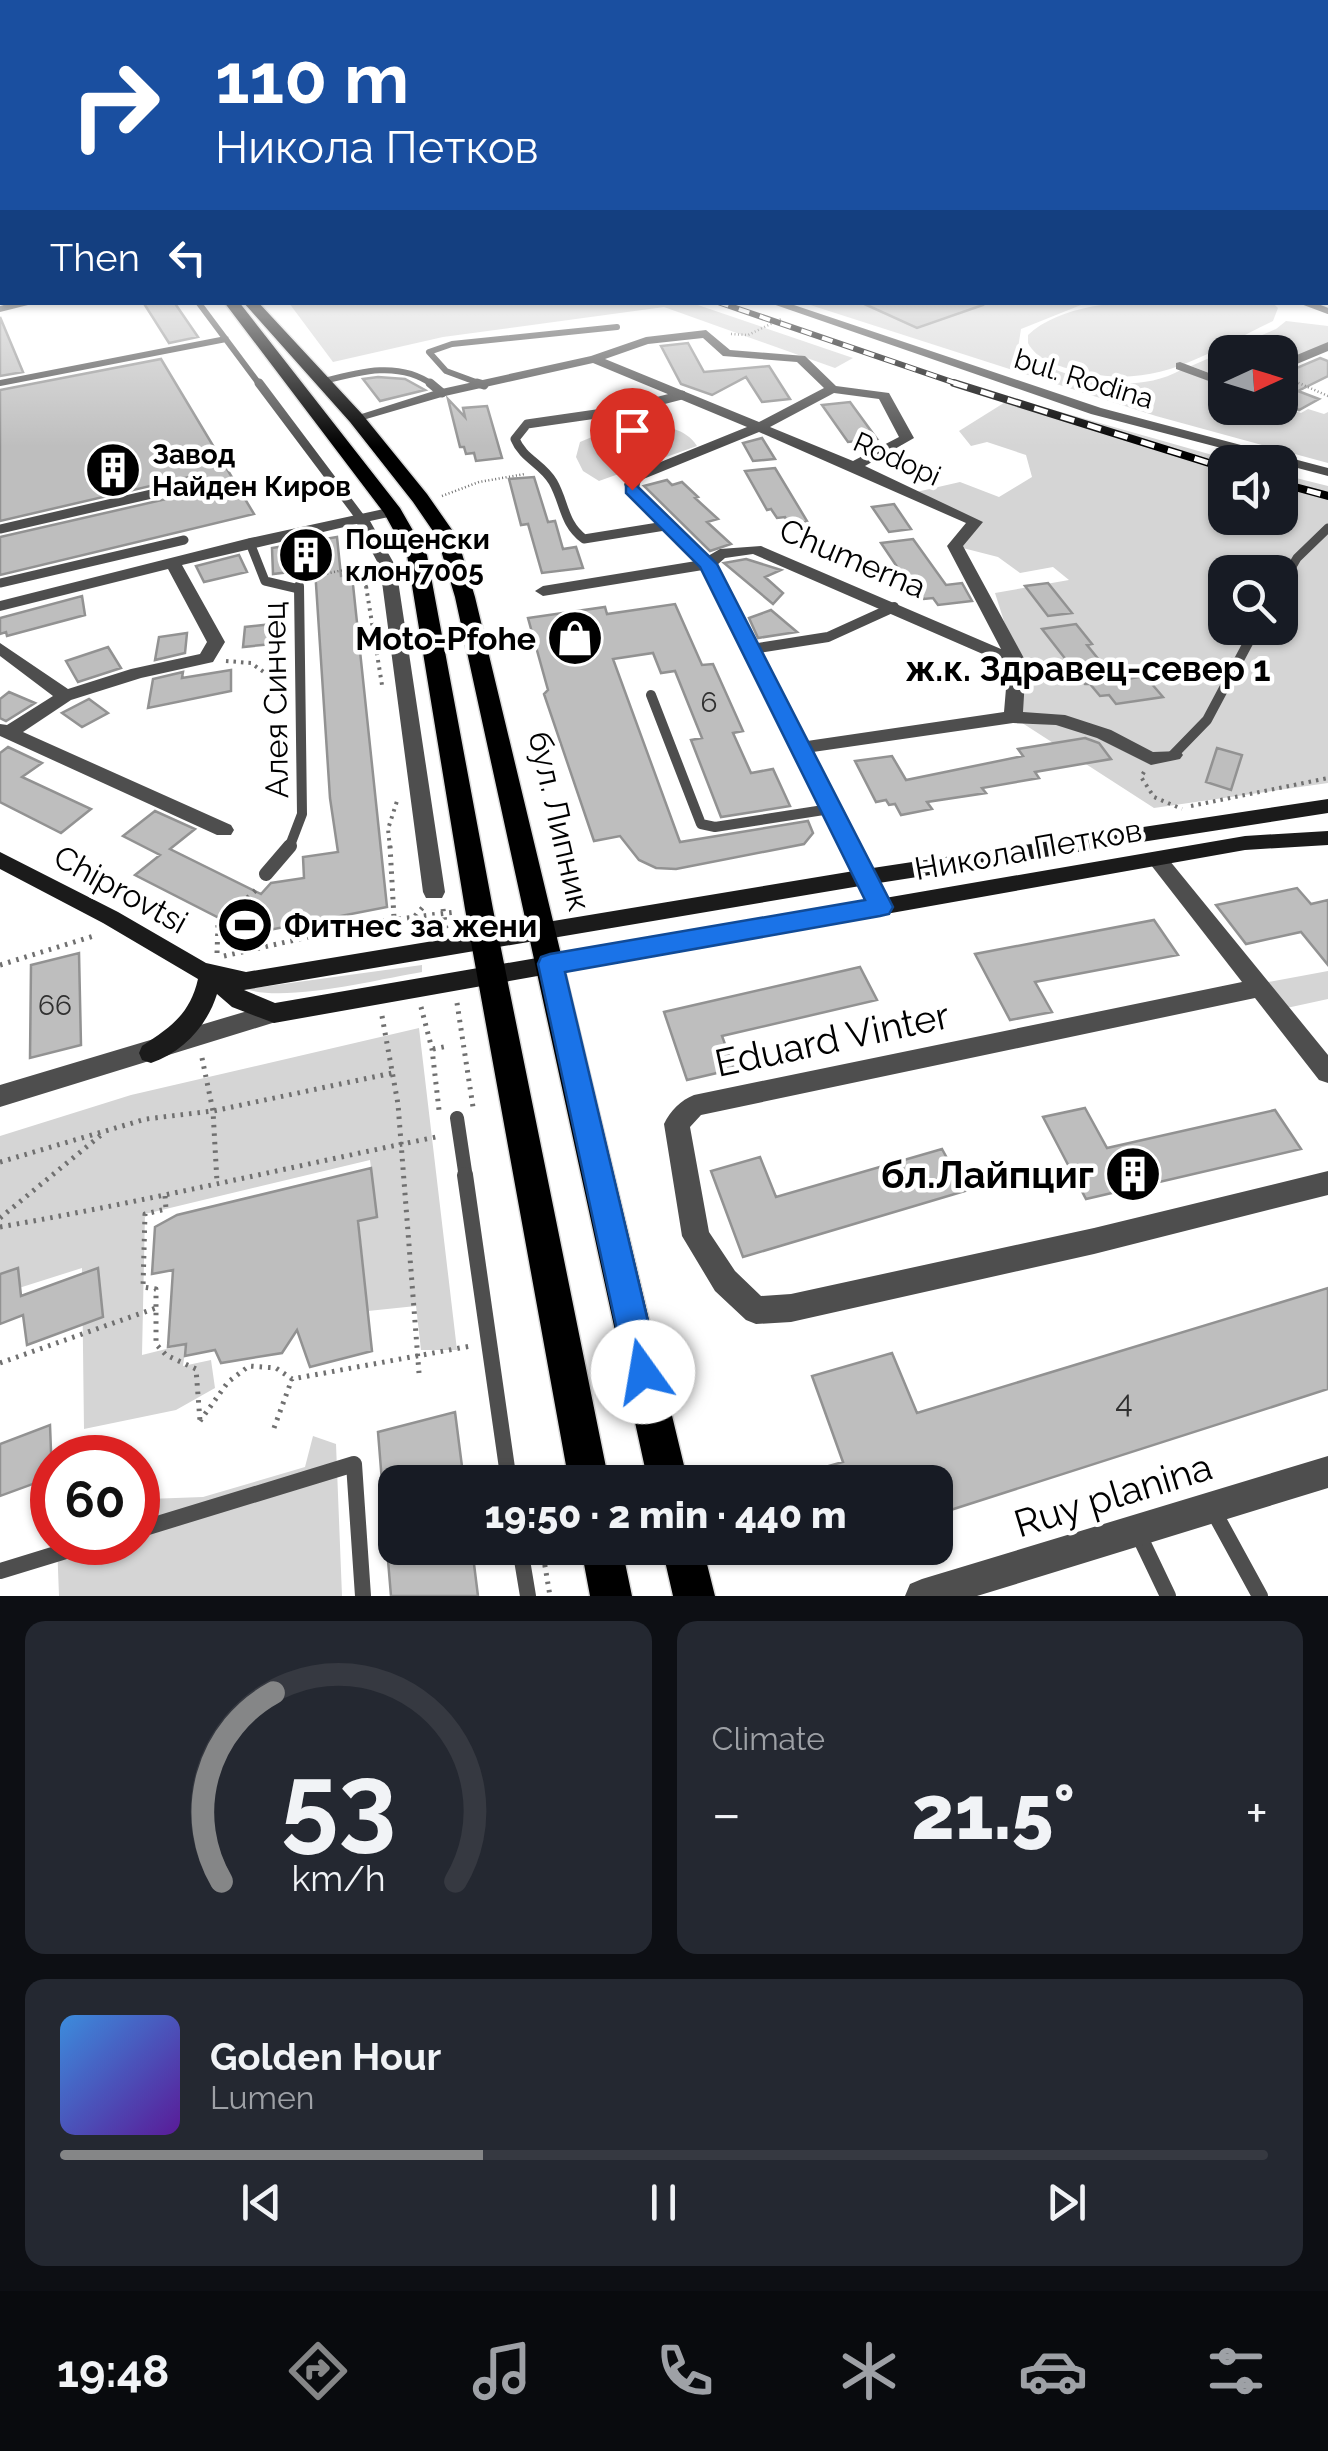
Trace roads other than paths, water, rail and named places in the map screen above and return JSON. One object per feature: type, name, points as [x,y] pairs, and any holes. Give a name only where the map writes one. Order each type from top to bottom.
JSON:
[{"type":"main road","points":[[233,305],[393,512],[417,555],[479,909],[587,1465]]},
{"type":"main road","name":"бул. Липник","points":[[253,305],[356,418],[447,537],[470,616],[664,1465]]},
{"type":"main road","name":"Никола Петков","points":[[274,1013],[416,988],[489,958],[866,877],[1179,819],[1328,806]]},
{"type":"main road","name":"Никола Петков","points":[[210,976],[230,982],[270,979],[405,954],[489,958],[880,907],[1246,843],[1328,838]]},
{"type":"main road","name":"Chiprovtsi","points":[[0,860],[126,926],[210,976]]},
{"type":"main road","points":[[151,1053],[192,1026],[203,1005],[210,976],[240,1000],[274,1013]]},
{"type":"main road","points":[[605,1565],[611,1596]]},
{"type":"main road","points":[[687,1565],[694,1596]]},
{"type":"street","name":"bul. Rodina","points":[[779,305],[1096,411],[1328,472]]},
{"type":"street","points":[[356,418],[442,393],[594,359],[646,342],[706,334],[732,354],[807,362],[832,389]]},
{"type":"street","points":[[1298,359],[1328,346]]},
{"type":"street","name":"Rodopi","points":[[594,359],[854,466],[975,522],[955,546],[1018,662]]},
{"type":"street","points":[[1180,366],[1208,377]]},
{"type":"street","points":[[854,466],[908,436],[884,396],[832,389],[759,426],[632,480],[632,490],[708,564],[880,907]]},
{"type":"street","points":[[0,606],[250,542],[393,512]]},
{"type":"street","points":[[362,520],[388,567],[434,892]]},
{"type":"street","name":"Chumerna","points":[[543,591],[708,564],[720,554],[755,549],[1018,662]]},
{"type":"street","points":[[4,731],[66,696],[137,673],[207,658],[216,642],[172,562]]},
{"type":"street","points":[[0,648],[66,696]]},
{"type":"street","points":[[1013,718],[1018,662]]},
{"type":"street","points":[[800,748],[1013,718],[1058,719],[1104,734],[1151,758],[1173,756]]},
{"type":"street","points":[[4,731],[224,830]]},
{"type":"street","points":[[1158,860],[1328,1073]]},
{"type":"street","name":"Eduard Vinter","points":[[1260,988],[694,1106],[677,1124],[696,1236],[725,1281],[756,1310],[791,1308],[1094,1241],[1328,1183]]},
{"type":"street","points":[[0,1096],[274,1013]]},
{"type":"street","name":"Ruy planina","points":[[922,1596],[1328,1472]]},
{"type":"lane","points":[[200,305],[362,520]]},
{"type":"lane","points":[[484,385],[446,371],[430,352],[452,344],[617,327]]},
{"type":"lane","points":[[0,383],[226,340]]},
{"type":"lane","points":[[320,382],[390,369],[430,379],[442,393]]},
{"type":"lane","points":[[670,526],[584,540],[568,530],[548,476],[536,469],[514,439],[527,424],[613,415],[648,408],[682,395]]},
{"type":"lane","points":[[0,530],[194,484]]},
{"type":"lane","points":[[1298,558],[1328,528]]},
{"type":"lane","points":[[0,583],[184,540]]},
{"type":"lane","name":"Алея Синчец","points":[[250,542],[266,580],[298,586],[302,814],[288,850],[266,874]]},
{"type":"lane","points":[[752,649],[828,637],[894,607]]},
{"type":"lane","points":[[1173,756],[1207,720],[1247,645]]},
{"type":"lane","points":[[651,694],[701,824],[715,827],[830,810]]},
{"type":"lane","points":[[458,1118],[507,1465]]},
{"type":"lane","points":[[160,1523],[354,1464],[363,1596]]},
{"type":"lane","points":[[1212,1506],[1260,1596]]},
{"type":"lane","points":[[1137,1531],[1168,1596]]},
{"type":"lane","points":[[0,1571],[30,1562]]},
{"type":"lane","points":[[523,1565],[528,1596]]},
{"type":"railway","points":[[727,305],[961,385]]},
{"type":"railway","points":[[954,383],[1208,463]]},
{"type":"railway","points":[[1298,488],[1328,496]]},
{"type":"place","name":"Завод Найден Киров","points":[[113,470]]},
{"type":"place","name":"Пощенски клон 7005","points":[[306,555]]},
{"type":"place","name":"Moto-Pfohe","points":[[575,638]]},
{"type":"place","name":"Фитнес за жени","points":[[245,925]]},
{"type":"place","name":"бл.Лайпциг","points":[[1133,1174]]},
{"type":"district","name":"ж.к. Здравец-север 1","points":[[1088,668]]}]
